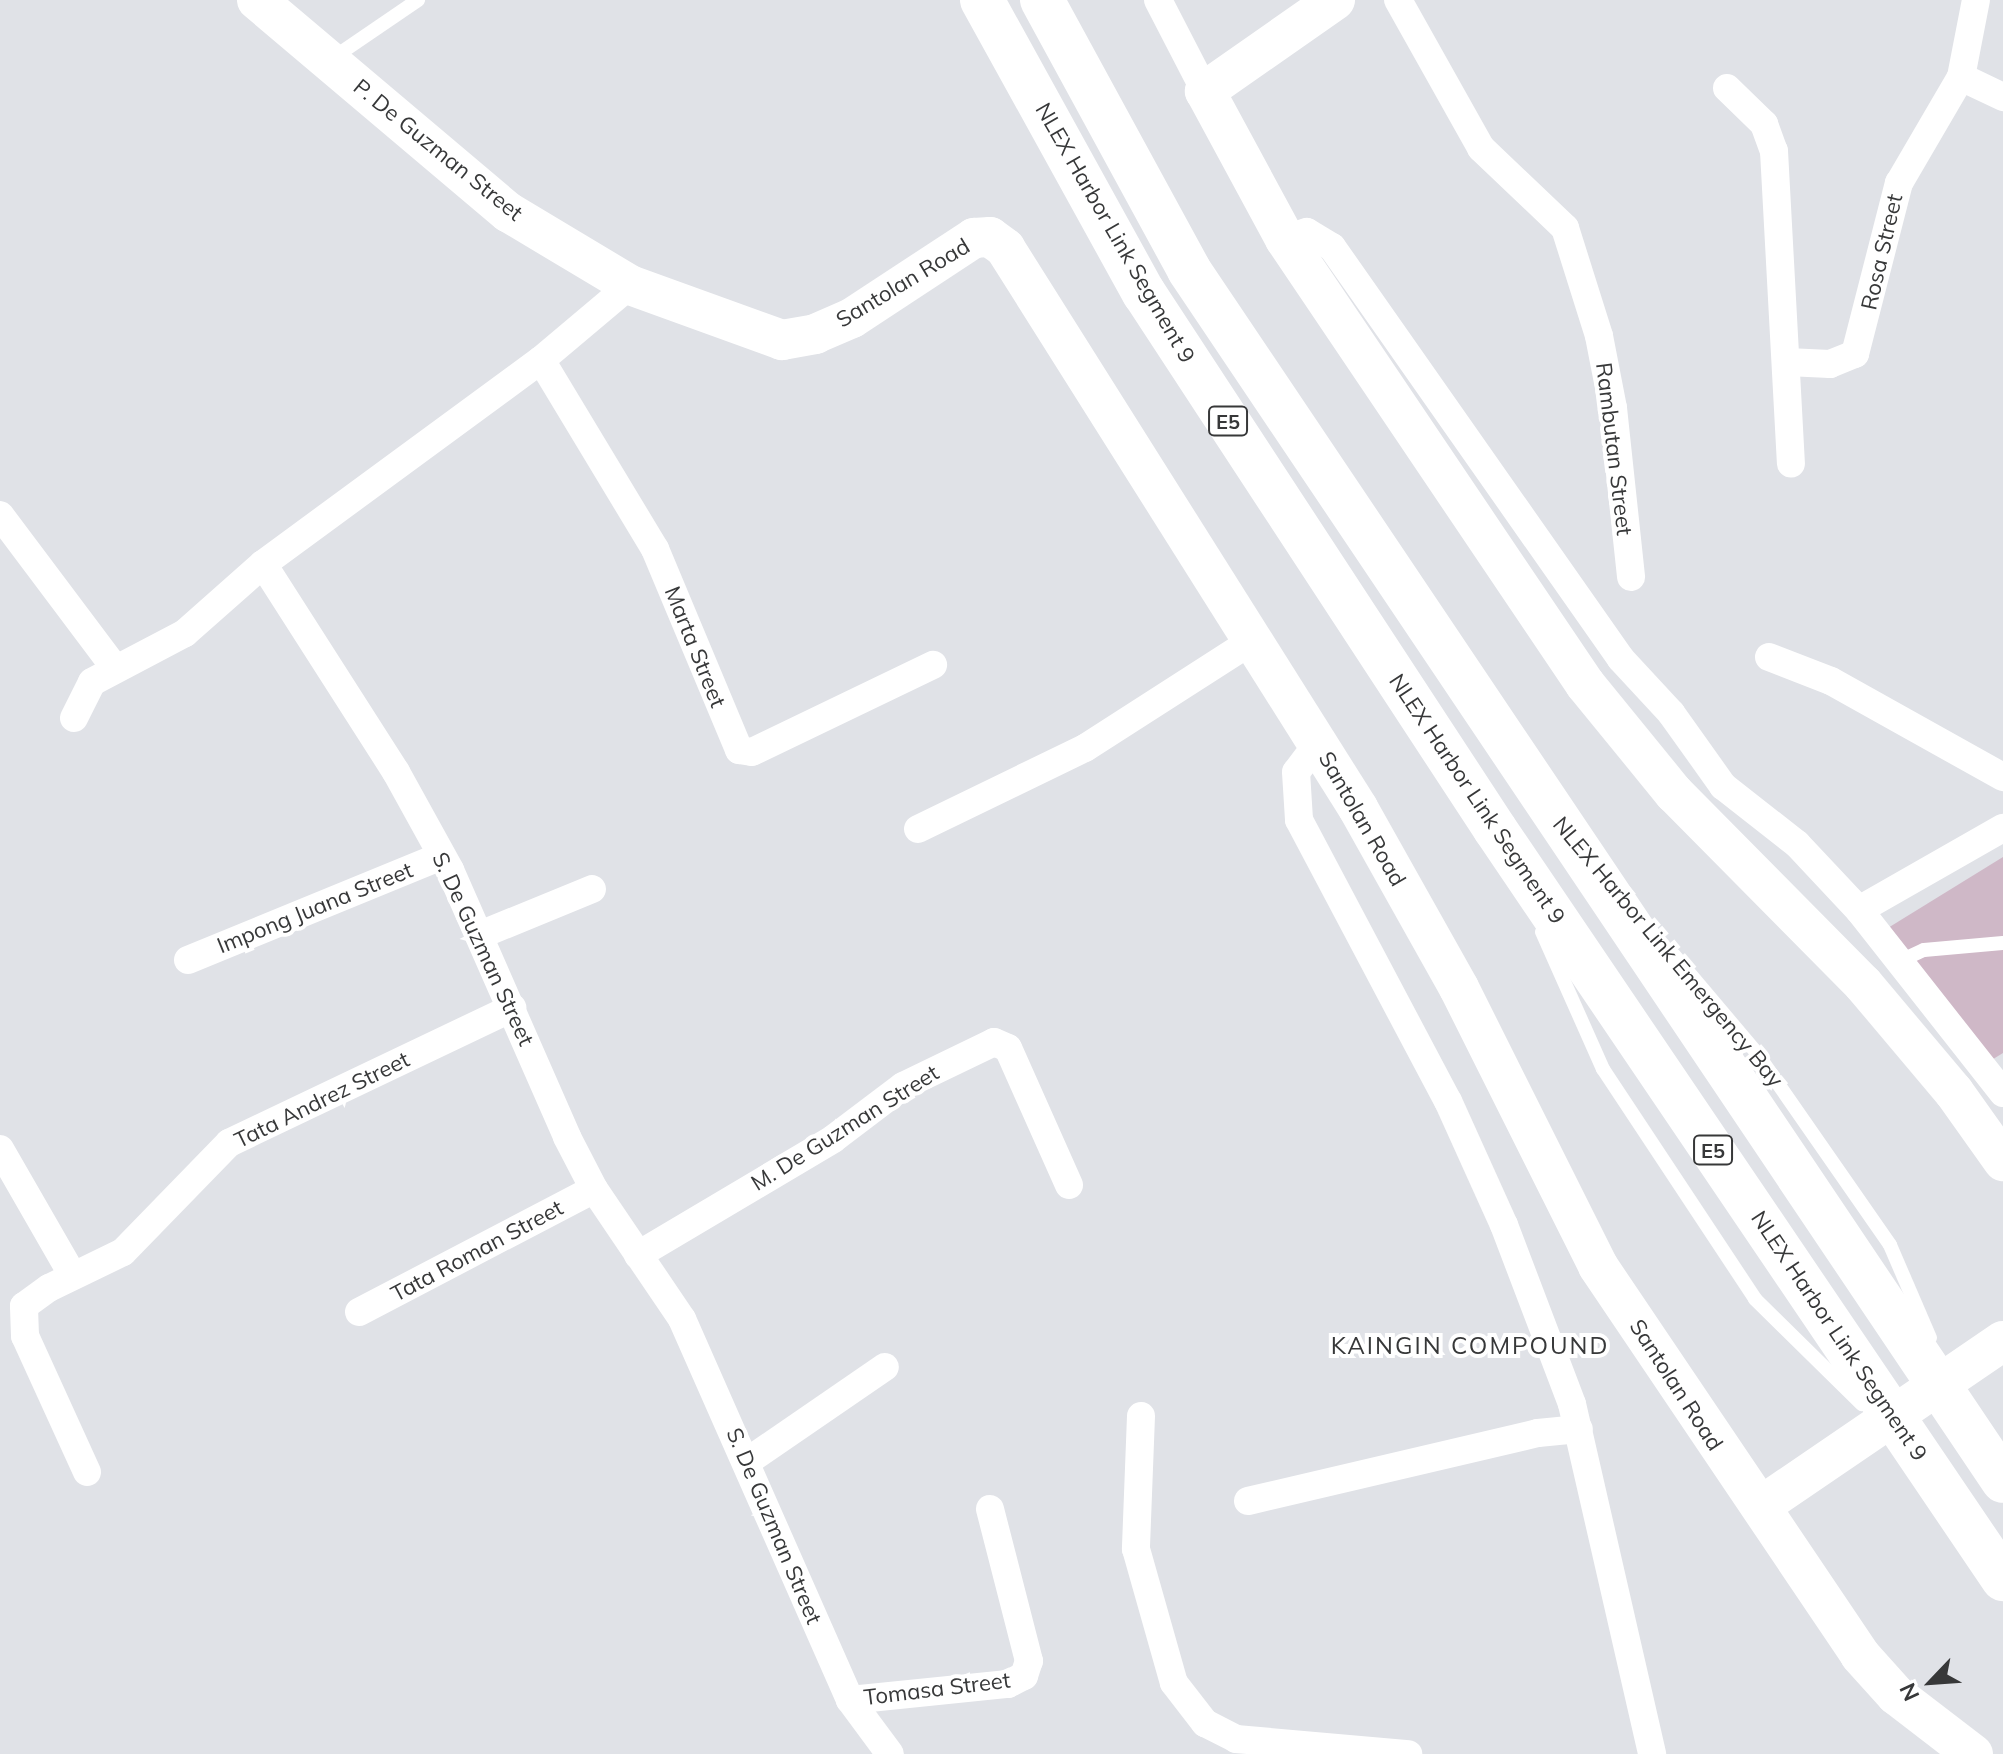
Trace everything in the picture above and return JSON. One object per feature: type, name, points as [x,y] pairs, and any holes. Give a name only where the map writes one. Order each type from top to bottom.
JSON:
[{"type":"highway","name":"NLEX Harbor Link Segment 9","points":[[982,0],[1144,293],[1495,829],[2003,1579]]},
{"type":"highway","name":"NLEX Harbor Link Segment 9","points":[[1042,0],[1189,270],[1543,803],[2003,1481]]},
{"type":"street","name":"P. De Guzman Street","points":[[257,0],[508,212],[630,285]]},
{"type":"street","points":[[1158,0],[1285,239],[1585,684],[1674,793],[1863,984],[1954,1092],[2003,1161]]},
{"type":"street","points":[[1205,91],[1335,0]]},
{"type":"street","name":"Rambutan Street","points":[[1398,0],[1481,148],[1565,228],[1599,336],[1613,408],[1631,577]]},
{"type":"street","name":"Rosa Street","points":[[1787,362],[1830,364],[1855,354],[1899,183],[1961,77],[1976,0]]},
{"type":"street","points":[[1961,77],[2003,97]]},
{"type":"street","points":[[1727,88],[1764,124],[1774,151],[1791,464]]},
{"type":"street","points":[[1285,239],[1307,232],[1332,247],[1621,659],[1671,713],[1723,786],[1797,844],[1859,910],[2003,1093]]},
{"type":"street","name":"Santolan Road","points":[[630,285],[782,340],[815,334],[852,318],[974,238],[990,237],[1005,248],[1318,743],[1459,988],[1598,1266],[1714,1444],[1761,1506],[1860,1655],[1896,1695],[1973,1754]]},
{"type":"street","points":[[74,718],[92,682],[114,667],[185,633],[263,564],[541,360],[630,285]]},
{"type":"street","name":"Marta Street","points":[[541,360],[655,549],[739,750],[752,752],[933,665]]},
{"type":"street","points":[[0,515],[114,667]]},
{"type":"street","name":"S. De Guzman Street","points":[[263,564],[396,772],[442,856],[594,1189],[682,1319],[748,1461],[791,1573],[850,1700],[890,1754]]},
{"type":"street","points":[[918,829],[1085,748],[1255,639]]},
{"type":"street","points":[[1769,657],[1831,681],[2003,777]]},
{"type":"street","points":[[1318,743],[1296,772],[1299,820],[1448,1101],[1504,1225],[1579,1429],[1652,1754]]},
{"type":"street","points":[[1859,910],[2003,828]]},
{"type":"street","name":"Impong Juana Street","points":[[188,960],[442,856]]},
{"type":"street","points":[[480,935],[592,889]]},
{"type":"street","name":"Tata Andrez Street","points":[[87,1472],[21,1319],[24,1306],[73,1276],[123,1252],[229,1143],[512,1008]]},
{"type":"street","name":"M. De Guzman Street","points":[[638,1255],[833,1139],[903,1086],[994,1042],[1008,1048],[1069,1185]]},
{"type":"street","points":[[0,1149],[73,1276]]},
{"type":"street","name":"Tata Roman Street","points":[[359,1312],[594,1189]]},
{"type":"street","points":[[1761,1506],[1828,1457],[2003,1341]]},
{"type":"street","points":[[748,1461],[885,1367]]},
{"type":"street","points":[[1141,1416],[1136,1549],[1174,1683],[1205,1723],[1236,1739],[1408,1754]]},
{"type":"street","points":[[1248,1501],[1538,1433],[1579,1429]]},
{"type":"street","name":"Tomasa Street","points":[[850,1700],[1008,1684],[1024,1676],[1029,1661],[990,1509]]},
{"type":"lane","points":[[329,61],[418,0]]},
{"type":"lane","name":"NLEX Harbor Link Emergency Bay","points":[[1543,803],[1655,933]]},
{"type":"lane","points":[[1900,961],[1924,950],[2003,943]]},
{"type":"lane","name":"NLEX Harbor Link Emergency Bay","points":[[1665,945],[1756,1052],[1890,1245],[1973,1438]]},
{"type":"shaded area","points":[[2003,857],[2003,1053],[1985,1064],[1883,931]]},
{"type":"district","name":"KAINGIN COMPOUND","points":[[1470,1346]]}]
